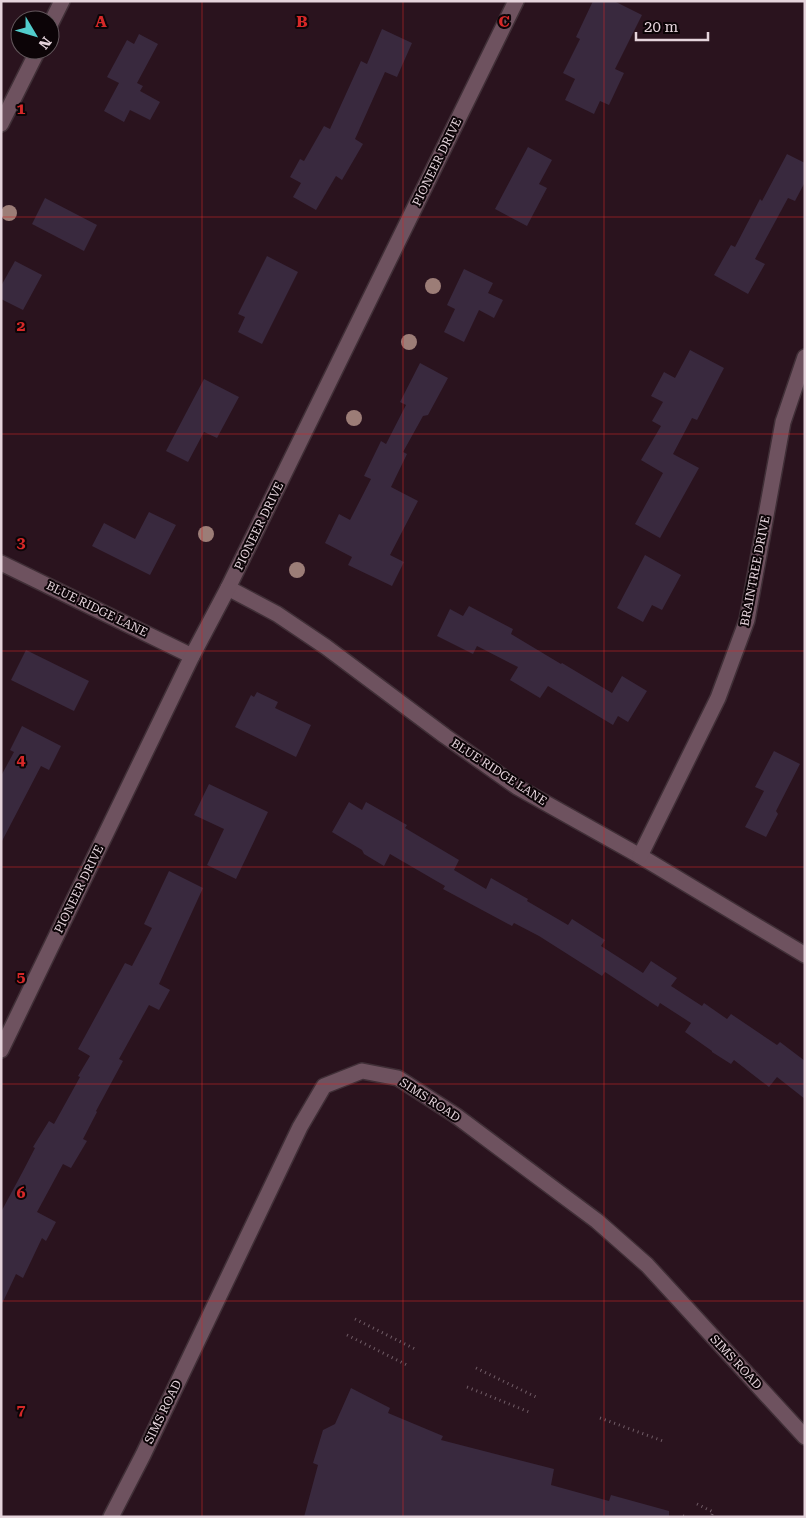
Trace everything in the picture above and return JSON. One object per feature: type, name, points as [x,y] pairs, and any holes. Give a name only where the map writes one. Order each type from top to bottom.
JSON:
[{"type":"street","name":"PIONEER DRIVE","points":[[1,1050],[192,656],[228,588],[516,1]]},
{"type":"street","points":[[1,124],[33,60]]},
{"type":"street","name":"BRAINTREE DRIVE","points":[[640,856],[718,698],[747,620],[783,422],[805,357]]},
{"type":"street","name":"BLUE RIDGE LANE","points":[[1,563],[192,656]]},
{"type":"street","name":"BLUE RIDGE LANE","points":[[228,588],[277,614],[326,647],[517,787],[640,856],[805,955]]},
{"type":"street","name":"SIMS ROAD","points":[[111,1517],[143,1455],[300,1127],[324,1086],[362,1071],[398,1078],[439,1104],[597,1221],[647,1265],[805,1437]]},
{"type":"path","points":[[355,1319],[415,1349]]},
{"type":"path","points":[[347,1335],[407,1365]]},
{"type":"path","points":[[476,1368],[536,1397]]},
{"type":"path","points":[[467,1387],[529,1412]]},
{"type":"path","points":[[600,1418],[663,1441]]},
{"type":"path","points":[[696,1504],[713,1512],[711,1517]]},
{"type":"path","points":[[680,1517],[680,1515],[686,1517]]},
{"type":"building","points":[[593,1],[614,1],[642,15],[615,69],[624,73],[609,105],[600,101],[594,114],[565,100],[575,79],[563,73],[580,39],[576,37]]},
{"type":"building","points":[[382,29],[412,43],[397,77],[385,72],[355,139],[363,144],[342,180],[336,176],[316,210],[293,197],[301,183],[290,177],[300,159],[304,161],[324,126],[330,129],[361,61],[367,64]]},
{"type":"building","points":[[139,34],[158,44],[137,83],[143,86],[140,91],[160,102],[150,120],[130,110],[124,122],[104,111],[119,83],[107,77],[127,40],[134,44]]},
{"type":"building","points":[[528,147],[552,160],[539,184],[547,188],[527,226],[495,209]]},
{"type":"building","points":[[787,154],[805,163],[805,182],[795,201],[788,198],[755,259],[765,264],[748,294],[714,275],[731,245],[735,247],[760,199],[762,201]]},
{"type":"building","points":[[45,198],[97,225],[84,251],[32,224]]},
{"type":"building","points":[[267,256],[298,272],[262,344],[238,332],[245,317],[238,314]]},
{"type":"building","points":[[15,261],[42,275],[23,310],[1,299],[1,286]]},
{"type":"building","points":[[464,269],[493,283],[488,293],[503,300],[494,318],[479,310],[464,342],[444,332],[455,309],[447,305]]},
{"type":"building","points":[[690,350],[724,368],[697,420],[692,418],[673,454],[699,468],[660,538],[635,524],[663,473],[641,460],[661,426],[652,421],[663,402],[651,396],[664,372],[675,378]]},
{"type":"building","points":[[420,363],[448,378],[428,415],[423,416],[403,452],[407,454],[391,487],[418,501],[390,555],[404,562],[392,586],[348,565],[352,557],[325,543],[339,514],[350,520],[371,479],[364,476],[381,441],[386,444],[406,405],[400,402]]},
{"type":"building","points":[[204,379],[239,397],[217,438],[204,432],[188,462],[166,451]]},
{"type":"building","points":[[149,512],[176,525],[150,575],[92,546],[104,523],[135,539]]},
{"type":"building","points":[[645,555],[681,575],[662,610],[652,605],[643,622],[617,608]]},
{"type":"building","points":[[469,606],[513,629],[511,634],[612,693],[622,676],[647,691],[628,722],[618,716],[613,725],[548,686],[540,698],[510,680],[518,667],[477,646],[473,654],[437,636],[450,609],[463,616]]},
{"type":"building","points":[[26,650],[89,681],[74,711],[11,680]]},
{"type":"building","points":[[257,692],[278,702],[275,708],[311,725],[296,757],[235,727],[251,695],[254,697]]},
{"type":"building","points":[[22,726],[61,746],[49,770],[41,766],[1,843],[1,776],[14,752],[10,750]]},
{"type":"building","points":[[774,751],[800,764],[776,811],[778,814],[766,837],[745,827],[764,791],[755,787]]},
{"type":"building","points":[[209,784],[268,812],[236,879],[207,865],[224,829],[194,815]]},
{"type":"building","points":[[349,802],[362,810],[366,802],[407,825],[405,828],[459,860],[454,870],[486,889],[491,878],[568,925],[572,919],[605,940],[601,946],[643,973],[651,961],[677,978],[671,986],[702,1006],[704,1003],[727,1019],[731,1014],[777,1045],[780,1042],[805,1061],[805,1099],[777,1077],[769,1087],[734,1060],[731,1064],[712,1052],[685,1032],[691,1023],[660,1003],[658,1007],[605,972],[602,976],[539,936],[514,923],[512,926],[443,889],[445,886],[390,854],[384,866],[364,854],[362,850],[332,832]]},
{"type":"building","points":[[169,871],[203,888],[159,984],[170,990],[159,1010],[149,1005],[119,1059],[123,1061],[83,1139],[87,1141],[71,1168],[63,1164],[37,1212],[56,1222],[46,1241],[42,1238],[23,1278],[16,1274],[1,1306],[1,1212],[35,1148],[33,1147],[49,1121],[54,1124],[80,1077],[78,1076],[90,1056],[78,1049],[125,963],[132,966],[152,928],[144,924]]},
{"type":"building","points":[[351,1388],[390,1408],[388,1413],[443,1436],[441,1440],[554,1469],[551,1485],[609,1501],[611,1495],[669,1511],[669,1517],[304,1517],[318,1465],[313,1463],[323,1430],[335,1424]]}]
